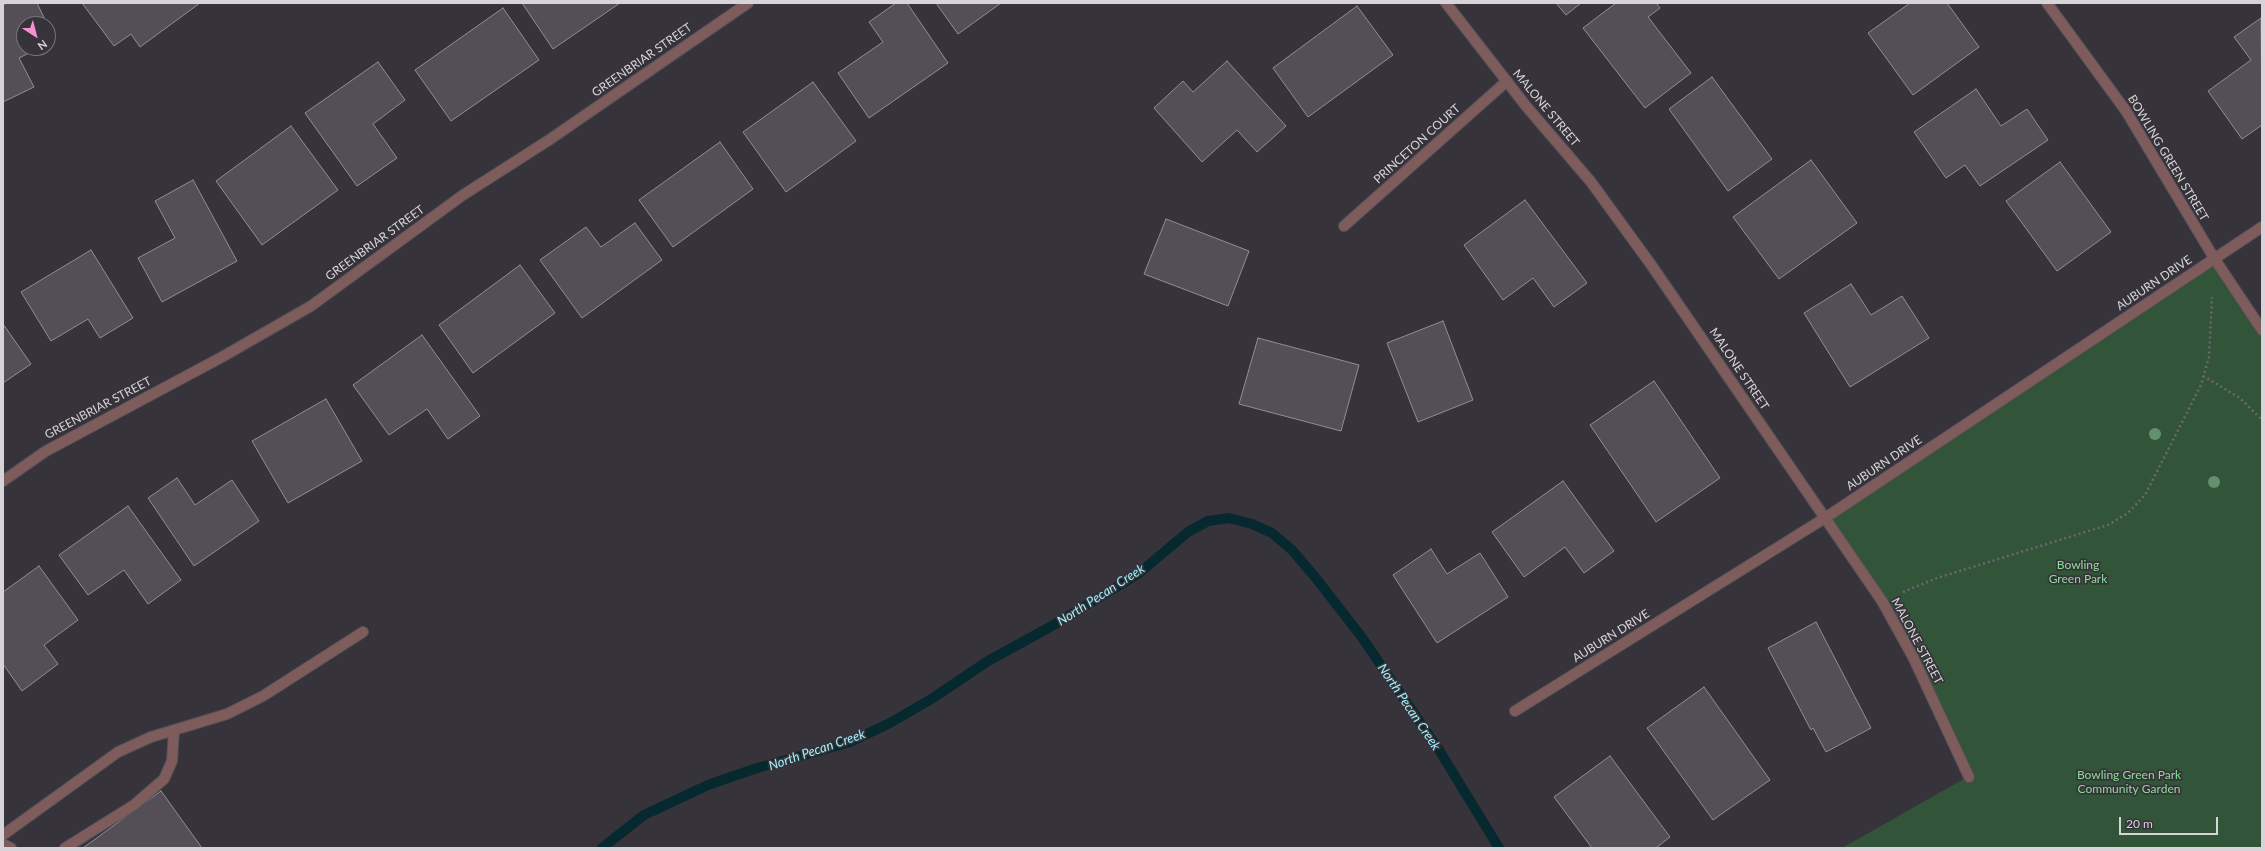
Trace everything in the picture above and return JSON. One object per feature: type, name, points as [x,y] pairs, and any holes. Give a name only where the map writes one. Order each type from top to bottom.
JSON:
[{"type":"street","name":"GREENBRIAR STREET","points":[[3,481],[46,451],[222,357],[311,306],[463,195],[549,140],[748,3]]},
{"type":"street","name":"MALONE STREET","points":[[1446,3],[1526,106],[1596,188],[1652,266],[1882,601],[1913,657],[1969,777]]},
{"type":"street","name":"BOWLING GREEN STREET","points":[[2047,3],[2126,111],[2214,258],[2262,330]]},
{"type":"street","name":"PRINCETON COURT","points":[[1344,226],[1507,81]]},
{"type":"street","name":"AUBURN DRIVE","points":[[1515,711],[1825,518],[2262,226]]},
{"type":"street","points":[[3,835],[118,752],[151,737],[227,714],[263,696],[363,632]]},
{"type":"street","points":[[65,848],[134,804],[164,779],[172,761],[174,731]]},
{"type":"street","points":[[3,844],[11,848]]},
{"type":"path","points":[[1882,601],[1937,578],[2108,525],[2128,513],[2145,496],[2203,376],[2209,357],[2214,258]]},
{"type":"path","points":[[2203,376],[2240,398],[2262,420]]},
{"type":"green space","name":"Bowling Green Park","points":[[2214,258],[2262,329],[2262,848],[1842,848],[1969,776],[1913,657],[1825,518]]},
{"type":"building","points":[[7,3],[37,3],[43,16],[16,16],[16,56],[23,56],[19,58],[34,87],[3,102],[3,5]]},
{"type":"building","points":[[82,3],[200,3],[140,47],[131,34],[114,46]]},
{"type":"building","points":[[522,3],[620,3],[553,49]]},
{"type":"building","points":[[896,3],[907,3],[948,63],[869,118],[838,73],[883,42],[869,22]]},
{"type":"building","points":[[936,3],[1001,3],[958,34]]},
{"type":"building","points":[[1556,3],[1581,3],[1566,15]]},
{"type":"building","points":[[1616,3],[1656,3],[1660,8],[1648,17],[1691,73],[1645,108],[1583,28]]},
{"type":"building","points":[[1910,3],[1947,3],[1979,47],[1913,95],[1868,33]]},
{"type":"building","points":[[1357,6],[1393,55],[1308,117],[1273,68]]},
{"type":"building","points":[[503,8],[539,60],[451,121],[415,70]]},
{"type":"building","points":[[2261,18],[2262,125],[2242,139],[2208,91],[2251,60],[2234,37]]},
{"type":"building","points":[[1227,61],[1286,126],[1257,152],[1237,130],[1202,162],[1154,108],[1183,81],[1193,92]]},
{"type":"building","points":[[378,62],[405,100],[373,124],[397,158],[357,186],[305,113]]},
{"type":"building","points":[[1712,77],[1772,159],[1728,191],[1669,109]]},
{"type":"building","points":[[813,82],[856,141],[786,192],[743,132]]},
{"type":"building","points":[[1976,89],[2001,126],[2027,109],[2048,140],[1980,186],[1965,165],[1946,178],[1914,132]]},
{"type":"building","points":[[291,126],[338,190],[262,245],[216,181]]},
{"type":"building","points":[[720,142],[753,189],[673,247],[639,200]]},
{"type":"building","points":[[1811,160],[1857,223],[1779,279],[1733,217]]},
{"type":"building","points":[[2060,162],[2111,232],[2057,271],[2006,201]]},
{"type":"building","points":[[193,180],[237,261],[162,302],[138,258],[175,238],[155,201]]},
{"type":"building","points":[[1525,200],[1587,283],[1554,307],[1533,278],[1503,300],[1464,245]]},
{"type":"building","points":[[1166,219],[1249,251],[1228,306],[1144,274]]},
{"type":"building","points":[[635,223],[662,260],[582,318],[540,260],[586,227],[601,247]]},
{"type":"building","points":[[91,250],[133,318],[100,338],[88,319],[51,341],[21,292]]},
{"type":"building","points":[[520,265],[555,313],[473,373],[439,325]]},
{"type":"building","points":[[1851,284],[1871,315],[1902,296],[1929,338],[1850,387],[1804,313]]},
{"type":"building","points":[[1443,321],[1473,400],[1418,422],[1387,343]]},
{"type":"building","points":[[3,324],[31,364],[3,383]]},
{"type":"building","points":[[422,335],[480,416],[448,439],[427,409],[389,435],[353,385]]},
{"type":"building","points":[[1258,338],[1359,365],[1341,431],[1239,404]]},
{"type":"building","points":[[1654,381],[1720,478],[1656,522],[1590,425]]},
{"type":"building","points":[[326,399],[362,461],[288,503],[252,441]]},
{"type":"building","points":[[177,478],[195,505],[232,480],[259,521],[194,566],[148,498]]},
{"type":"building","points":[[1563,481],[1614,551],[1584,573],[1565,547],[1524,577],[1492,532]]},
{"type":"building","points":[[128,506],[181,580],[148,604],[124,570],[88,595],[59,555]]},
{"type":"building","points":[[1431,549],[1447,574],[1480,553],[1508,597],[1437,643],[1393,575]]},
{"type":"building","points":[[39,566],[78,620],[44,645],[58,664],[22,691],[3,664],[3,592]]},
{"type":"building","points":[[1816,622],[1871,728],[1826,752],[1813,728],[1811,730],[1768,648]]},
{"type":"building","points":[[1704,687],[1770,780],[1713,820],[1647,728]]},
{"type":"building","points":[[1610,756],[1670,837],[1656,848],[1592,848],[1554,797]]},
{"type":"building","points":[[161,791],[202,848],[83,848]]},
{"type":"waterway","name":"North Pecan Creek","points":[[602,848],[644,815],[708,785],[754,769],[850,742],[890,723],[933,698],[988,661],[1050,627],[1138,574],[1188,532],[1208,521],[1229,518],[1252,524],[1272,533],[1292,550],[1315,577],[1361,636],[1439,750],[1499,848]]},
{"type":"park label","name":"Bowling Green Park Community Garden","points":[[2129,782]]}]
